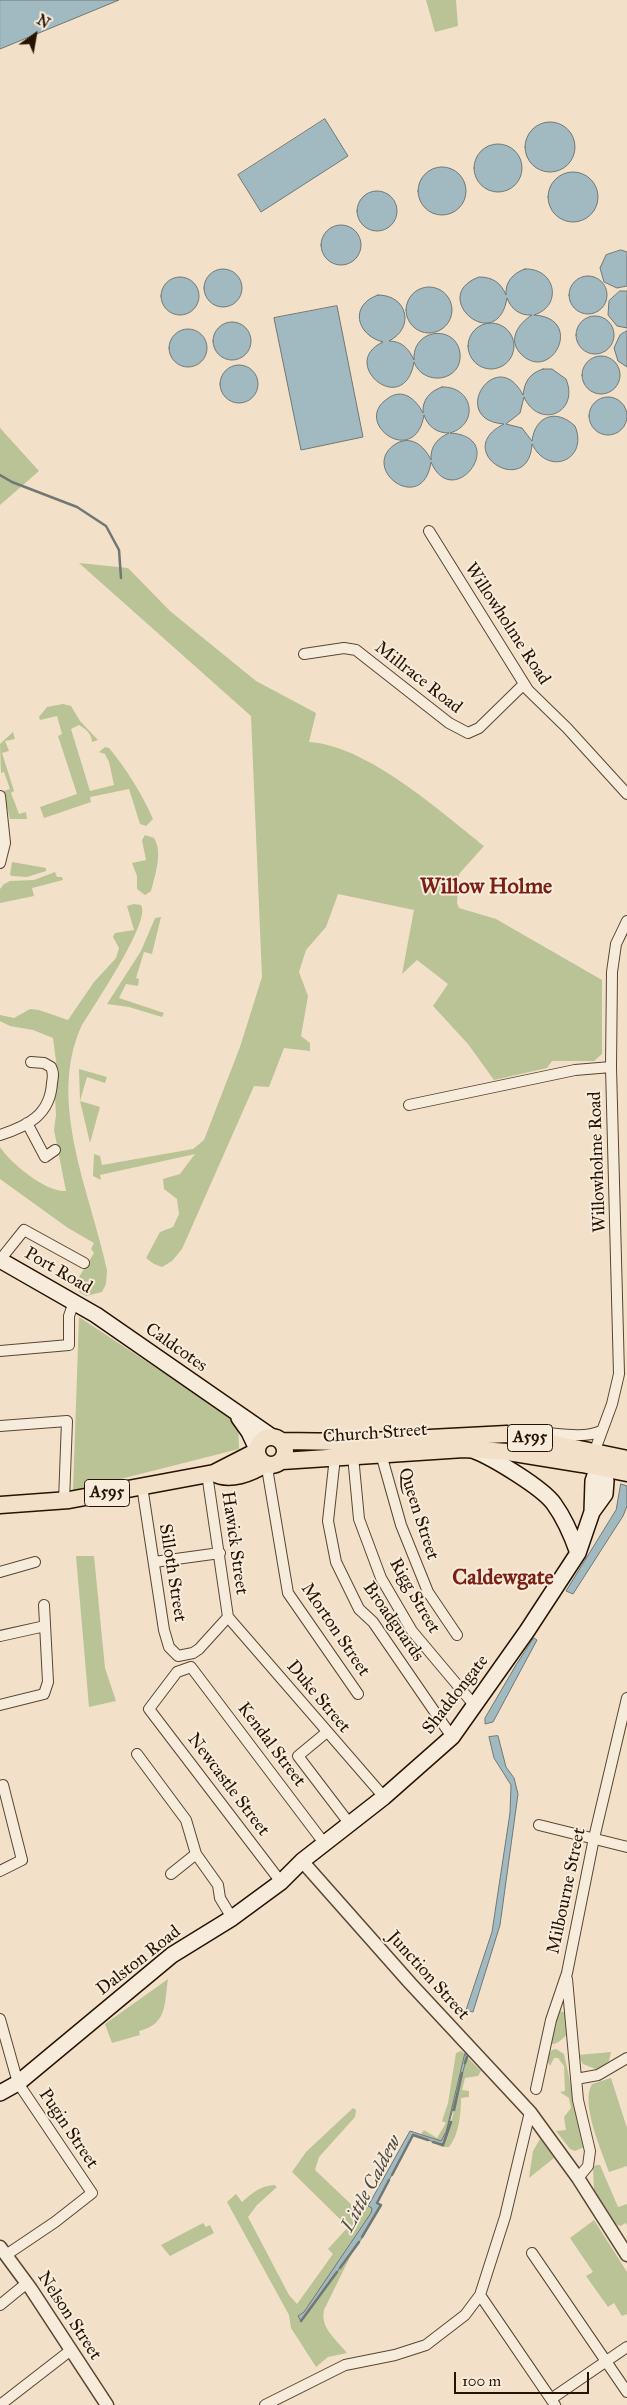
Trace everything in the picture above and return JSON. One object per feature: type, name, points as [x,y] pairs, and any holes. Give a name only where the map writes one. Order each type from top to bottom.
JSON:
[{"type":"main road","name":"Port Road","points":[[0,1260],[96,1315]]},
{"type":"main road","name":"Caldcotes","points":[[96,1315],[234,1412],[277,1439]]},
{"type":"main road","name":"Caldcotes","points":[[234,1412],[250,1432],[266,1458]]},
{"type":"main road","name":"A595","points":[[468,1442],[507,1434],[594,1450],[627,1459]]},
{"type":"main road","points":[[264,1439],[277,1439],[285,1449],[266,1458],[264,1439]]},
{"type":"main road","name":"Church Street","points":[[277,1439],[352,1442],[468,1442]]},
{"type":"main road","name":"Church Street","points":[[266,1458],[381,1454],[468,1442]]},
{"type":"main road","points":[[468,1442],[547,1496],[568,1527],[578,1553]]},
{"type":"main road","name":"A595","points":[[468,1442],[508,1452],[598,1467],[627,1474]]},
{"type":"main road","name":"Shaddongate","points":[[302,1861],[384,1797],[452,1737],[475,1706],[578,1553],[592,1512],[605,1494],[606,1481],[598,1467],[594,1450]]},
{"type":"main road","name":"A595","points":[[0,1505],[64,1501],[211,1474],[221,1477],[232,1476],[255,1471],[266,1458]]},
{"type":"main road","name":"Dalston Road","points":[[0,2093],[18,2084],[151,1971],[172,1955],[232,1918],[281,1882],[302,1861]]},
{"type":"street","name":"Willowholme Road","points":[[429,531],[524,684],[627,794]]},
{"type":"street","name":"Millrace Road","points":[[304,654],[344,648],[356,650],[449,723],[468,733],[479,728],[524,684]]},
{"type":"street","points":[[0,796],[5,842],[0,863]]},
{"type":"street","name":"Willowholme Road","points":[[594,1450],[612,1404],[619,1374],[623,1339],[611,1067],[612,972],[616,944],[627,921]]},
{"type":"street","points":[[0,1135],[27,1124],[47,1106],[51,1094],[53,1071],[48,1064],[31,1062]]},
{"type":"street","points":[[409,1105],[575,1070],[611,1067]]},
{"type":"street","points":[[27,1124],[44,1157],[55,1150]]},
{"type":"street","points":[[0,1260],[24,1230],[84,1263]]},
{"type":"street","points":[[0,1351],[69,1344],[69,1316],[74,1302]]},
{"type":"street","points":[[0,1426],[67,1421],[64,1501]]},
{"type":"street","points":[[507,1434],[539,1430],[580,1436],[601,1431]]},
{"type":"street","name":"Queen Street","points":[[381,1454],[401,1525],[428,1592],[458,1634]]},
{"type":"street","name":"Rigg Street","points":[[353,1456],[360,1519],[381,1578],[412,1631],[475,1706]]},
{"type":"street","name":"Broadguards","points":[[335,1457],[328,1520],[336,1562],[359,1609],[373,1622],[452,1737]]},
{"type":"street","name":"Morton Street","points":[[266,1458],[288,1593],[358,1694]]},
{"type":"street","name":"Hawick Street","points":[[211,1474],[213,1511],[228,1617]]},
{"type":"street","name":"Silloth Street","points":[[142,1486],[164,1630],[169,1647],[178,1656],[183,1656],[199,1649],[228,1617]]},
{"type":"street","points":[[154,1562],[220,1553]]},
{"type":"street","points":[[0,1572],[35,1562]]},
{"type":"street","points":[[0,1705],[44,1694],[48,1682],[44,1605]]},
{"type":"street","name":"Duke Street","points":[[228,1617],[384,1797]]},
{"type":"street","points":[[0,1636],[45,1626]]},
{"type":"street","name":"Newcastle Street","points":[[191,1667],[176,1672],[150,1708],[281,1882]]},
{"type":"street","name":"Kendal Street","points":[[191,1667],[324,1843]]},
{"type":"street","name":"Milbourne Street","points":[[536,2089],[551,2020],[567,1973],[594,1838],[627,1698]]},
{"type":"street","points":[[327,1732],[298,1756],[349,1823]]},
{"type":"street","points":[[137,1754],[186,1820],[196,1854],[218,1885],[220,1898],[232,1918]]},
{"type":"street","points":[[0,1871],[22,1860],[3,1785]]},
{"type":"street","points":[[539,1826],[627,1847]]},
{"type":"street","points":[[171,1874],[196,1854]]},
{"type":"street","name":"Junction Street","points":[[302,1861],[410,1983],[530,2112],[578,2178],[627,2255]]},
{"type":"street","points":[[567,1973],[578,2100],[590,2151],[588,2166],[578,2178]]},
{"type":"street","name":"Pugin Street","points":[[0,2019],[18,2084],[92,2193],[55,2222],[3,2251]]},
{"type":"street","points":[[576,2079],[598,2075],[627,2058]]},
{"type":"street","points":[[268,2404],[345,2366],[395,2355],[426,2345],[465,2315],[480,2296],[505,2217],[530,2112]]},
{"type":"street","name":"Nelson Street","points":[[3,2251],[27,2283],[107,2405]]},
{"type":"street","points":[[532,2253],[627,2392]]},
{"type":"street","points":[[0,2305],[27,2283]]},
{"type":"street","points":[[480,2296],[553,2402],[627,2347]]},
{"type":"street","points":[[0,2405],[71,2350]]},
{"type":"green space","points":[[426,0],[456,0],[458,26],[435,32]]},
{"type":"green space","points":[[0,428],[39,471],[0,505]]},
{"type":"green space","points":[[79,563],[128,568],[170,611],[256,681],[316,713],[309,742],[331,746],[378,767],[424,799],[484,846],[459,874],[457,903],[459,908],[496,919],[602,980],[602,1054],[594,1061],[552,1061],[547,1068],[494,1080],[468,1044],[433,1006],[448,984],[417,960],[402,974],[414,910],[338,894],[326,927],[306,950],[299,972],[308,996],[301,1036],[310,1043],[310,1051],[284,1048],[269,1087],[254,1086],[182,1249],[172,1261],[162,1267],[146,1258],[160,1232],[173,1227],[179,1214],[177,1199],[164,1189],[163,1179],[180,1174],[195,1154],[100,1175],[101,1180],[93,1176],[94,1154],[100,1156],[102,1165],[193,1149],[204,1140],[240,1047],[262,977],[251,716]]},
{"type":"green space","points":[[63,704],[71,706],[80,721],[98,740],[92,742],[88,732],[79,725],[71,729],[90,791],[114,785],[109,762],[105,754],[99,752],[105,747],[109,748],[133,782],[153,819],[146,826],[140,824],[129,789],[90,797],[91,802],[44,818],[40,807],[77,794],[58,736],[62,734],[57,716],[40,720],[39,717],[47,707]]},
{"type":"green space","points":[[13,732],[15,739],[5,741],[9,751],[2,753],[14,791],[11,793],[19,814],[26,812],[27,819],[10,819],[3,791],[10,789],[4,772],[1,773],[0,744]]},
{"type":"green space","points":[[145,835],[154,838],[157,844],[158,857],[151,891],[145,895],[137,889],[137,876],[132,863],[146,860],[142,840]]},
{"type":"green space","points":[[12,862],[46,868],[46,871],[27,877],[12,876],[10,875]]},
{"type":"green space","points":[[55,872],[57,877],[62,877],[63,880],[32,888],[34,896],[0,903],[0,889],[4,884],[10,881],[34,880]]},
{"type":"green space","points":[[141,905],[142,914],[138,928],[130,946],[81,1027],[72,1056],[68,1086],[75,1148],[107,1270],[106,1284],[102,1292],[86,1296],[79,1292],[85,1282],[79,1277],[94,1253],[91,1249],[94,1243],[68,1228],[0,1179],[0,1147],[12,1161],[39,1182],[58,1190],[66,1191],[54,1130],[56,1115],[54,1081],[57,1069],[53,1038],[33,1030],[10,1026],[0,1021],[0,1015],[14,1018],[30,1009],[39,1010],[68,1020],[94,982],[116,958],[119,948],[113,937],[115,933],[134,930],[127,906]]},
{"type":"green space","points":[[161,917],[152,954],[144,952],[136,978],[139,979],[138,986],[126,984],[119,998],[164,1013],[162,1017],[129,1007],[107,1004],[141,951],[155,918]]},
{"type":"green space","points":[[79,1069],[107,1077],[105,1083],[87,1077],[80,1101]]},
{"type":"green space","points":[[80,1101],[100,1107],[90,1143]]},
{"type":"green space","points":[[79,1317],[238,1422],[239,1449],[73,1491]]},
{"type":"green space","points":[[76,1556],[94,1556],[105,1668],[116,1701],[89,1707]]},
{"type":"green space","points":[[168,1979],[165,2005],[160,2018],[148,2028],[139,2031],[140,2035],[112,2043],[105,2024]]},
{"type":"green space","points":[[557,2010],[566,2013],[568,2034],[559,2042],[550,2044],[547,2043],[549,2036],[556,2027]]},
{"type":"green space","points":[[556,2049],[564,2054],[584,2145],[584,2147],[575,2151],[570,2149],[556,2131],[566,2130],[564,2117],[571,2108],[569,2098],[560,2092],[565,2091],[564,2066],[558,2058],[554,2058],[550,2066],[546,2058],[552,2050]]},
{"type":"green space","points":[[461,2051],[465,2054],[446,2132],[441,2142],[421,2134],[424,2130],[437,2138],[446,2123],[442,2121],[448,2103],[456,2053]]},
{"type":"green space","points":[[611,2052],[609,2061],[598,2070],[583,2064],[578,2055]]},
{"type":"green space","points":[[467,2057],[481,2071],[478,2076],[465,2078],[462,2090],[469,2091],[469,2097],[461,2098],[459,2124],[455,2136],[449,2147],[442,2147],[436,2144],[441,2145],[450,2127]]},
{"type":"green space","points":[[611,2078],[627,2128],[627,2166],[609,2172],[593,2128],[590,2115],[589,2092],[592,2084]]},
{"type":"green space","points":[[353,2108],[356,2110],[355,2117],[319,2157],[315,2170],[354,2207],[363,2208],[371,2203],[373,2210],[324,2310],[324,2322],[327,2328],[347,2353],[328,2357],[316,2367],[291,2328],[289,2315],[227,2202],[236,2194],[242,2202],[260,2188],[274,2185],[277,2187],[257,2205],[248,2217],[289,2295],[297,2304],[333,2254],[328,2249],[348,2227],[292,2172],[306,2152]]},
{"type":"green space","points":[[540,2139],[554,2158],[529,2178],[533,2151]]},
{"type":"green space","points":[[596,2165],[600,2165],[618,2207],[627,2204],[627,2225],[625,2223],[621,2226],[617,2225],[594,2190],[593,2168]]},
{"type":"green space","points":[[594,2220],[627,2272],[627,2314],[622,2316],[614,2303],[608,2307],[586,2276],[593,2272],[570,2238]]},
{"type":"green space","points":[[203,2223],[206,2227],[210,2225],[214,2233],[170,2256],[161,2245]]},
{"type":"water","points":[[0,0],[119,0],[0,49]]},
{"type":"water","points":[[325,119],[348,156],[261,212],[238,175]]},
{"type":"water","points":[[545,122],[555,122],[568,129],[575,142],[575,152],[568,165],[555,172],[545,172],[536,168],[529,161],[525,152],[525,142],[529,133],[536,126]]},
{"type":"water","points":[[493,144],[503,144],[515,151],[522,163],[522,173],[515,185],[503,192],[493,192],[485,188],[478,181],[474,173],[474,163],[478,155],[485,148]]},
{"type":"water","points":[[437,167],[447,167],[456,171],[462,177],[465,182],[465,200],[456,211],[447,215],[437,215],[428,211],[422,205],[418,196],[418,186],[422,177],[428,171]]},
{"type":"water","points":[[573,172],[591,179],[598,197],[591,215],[573,222],[555,215],[548,197],[555,179]]},
{"type":"water","points":[[381,191],[388,194],[394,200],[397,211],[396,219],[388,228],[381,231],[373,231],[366,228],[358,219],[357,207],[360,200],[369,192]]},
{"type":"water","points":[[345,225],[352,228],[358,234],[361,245],[360,253],[352,262],[345,265],[337,265],[330,262],[322,253],[321,241],[324,234],[333,226]]},
{"type":"water","points":[[621,250],[627,252],[627,286],[617,288],[604,282],[600,268],[606,255]]},
{"type":"water","points":[[223,269],[236,275],[242,288],[236,301],[223,307],[210,301],[204,288],[210,275]]},
{"type":"water","points":[[525,269],[535,270],[544,274],[552,288],[549,304],[534,315],[549,319],[558,326],[561,336],[558,347],[544,361],[533,361],[522,355],[517,349],[515,344],[516,332],[527,318],[532,315],[516,311],[507,298],[501,315],[491,322],[480,322],[470,317],[462,308],[460,297],[465,286],[479,277],[488,278],[496,282],[502,287],[506,295],[508,282],[517,273]]},
{"type":"water","points":[[588,276],[601,282],[607,295],[601,308],[588,314],[575,308],[569,295],[575,282]]},
{"type":"water","points":[[180,277],[193,283],[199,296],[193,309],[180,315],[167,309],[161,296],[167,283]]},
{"type":"water","points":[[424,287],[434,287],[448,297],[452,310],[448,323],[442,329],[434,333],[424,333],[410,323],[406,315],[406,305],[416,291]]},
{"type":"water","points":[[620,291],[627,291],[627,328],[617,326],[608,315],[609,301]]},
{"type":"water","points":[[378,295],[388,296],[396,300],[402,306],[404,313],[405,321],[402,328],[389,341],[398,342],[404,346],[414,360],[415,349],[420,341],[427,336],[443,334],[451,337],[457,344],[460,353],[459,363],[455,370],[441,378],[433,378],[419,370],[414,362],[408,379],[398,386],[388,387],[378,382],[370,373],[367,362],[371,351],[383,342],[367,333],[362,327],[360,312],[369,300]]},
{"type":"water","points":[[337,306],[363,437],[301,450],[274,318]]},
{"type":"water","points":[[595,316],[608,322],[614,335],[608,348],[595,354],[582,348],[576,335],[582,322]]},
{"type":"water","points":[[232,322],[245,328],[251,341],[245,354],[232,360],[219,354],[213,341],[219,328]]},
{"type":"water","points":[[486,323],[496,323],[510,333],[514,346],[510,359],[504,365],[496,369],[486,369],[472,359],[468,351],[468,341],[478,327]]},
{"type":"water","points":[[188,329],[201,335],[207,348],[201,361],[188,367],[175,361],[169,348],[175,335]]},
{"type":"water","points":[[627,331],[627,367],[618,361],[614,348],[620,335]]},
{"type":"water","points":[[601,356],[614,362],[620,375],[614,388],[601,394],[588,388],[582,375],[588,362]]},
{"type":"water","points":[[239,365],[252,371],[258,384],[252,397],[239,403],[226,397],[220,384],[226,371]]},
{"type":"water","points":[[543,369],[552,369],[566,379],[569,391],[563,408],[556,413],[548,415],[539,413],[531,407],[524,397],[520,413],[506,424],[522,428],[532,441],[537,426],[542,421],[548,417],[561,417],[575,426],[578,438],[576,448],[572,455],[565,460],[556,462],[547,460],[539,454],[532,444],[528,460],[519,468],[508,469],[497,465],[488,457],[485,446],[490,435],[504,424],[487,419],[479,410],[478,399],[482,388],[490,380],[501,377],[512,381],[523,395],[528,379],[534,373]]},
{"type":"water","points":[[442,387],[452,388],[461,393],[466,399],[469,406],[469,414],[466,422],[460,428],[450,433],[468,438],[476,447],[477,458],[472,468],[463,477],[452,480],[441,476],[431,462],[426,478],[417,486],[407,487],[397,483],[389,476],[384,466],[386,455],[394,445],[406,441],[416,443],[425,450],[431,460],[433,447],[441,437],[449,433],[433,428],[424,415],[418,431],[410,439],[399,440],[389,436],[381,429],[377,419],[378,409],[387,399],[403,394],[417,403],[423,413],[425,400],[434,391]]},
{"type":"water","points":[[608,397],[621,403],[627,416],[621,429],[608,435],[595,429],[589,416],[595,403]]},
{"type":"water","points":[[621,1484],[627,1486],[627,1506],[623,1516],[573,1594],[566,1591],[616,1510]]},
{"type":"water","points":[[534,1638],[537,1640],[493,1722],[485,1724],[485,1718]]},
{"type":"water","points":[[498,1736],[506,1767],[514,1778],[518,1794],[500,1925],[473,2012],[466,2010],[492,1932],[510,1813],[511,1785],[494,1758],[489,1737]]},
{"type":"water","points":[[465,2054],[467,2057],[443,2145],[413,2135],[377,2203],[381,2205],[362,2238],[301,2321],[298,2316],[304,2312],[371,2213],[372,2208],[368,2206],[410,2131],[441,2141],[446,2132]]},
{"type":"waterway","points":[[0,475],[12,482],[77,507],[106,526],[119,550],[121,578]]},
{"type":"waterway","name":"Little Caldew","points":[[465,2063],[467,2057]]},
{"type":"waterway","name":"Little Caldew","points":[[454,2110],[462,2073]]},
{"type":"waterway","name":"Little Caldew","points":[[433,2142],[443,2145],[451,2122]]},
{"type":"waterway","name":"Little Caldew","points":[[392,2175],[413,2135],[428,2140]]},
{"type":"waterway","name":"Little Caldew","points":[[362,2237],[381,2205],[377,2203],[389,2180]]},
{"type":"waterway","name":"Little Caldew","points":[[340,2268],[359,2242]]},
{"type":"waterway","name":"Little Caldew","points":[[301,2321],[337,2272]]},
{"type":"district","name":"Willow Holme","points":[[486,888]]},
{"type":"district","name":"Caldewgate","points":[[503,1579]]}]
